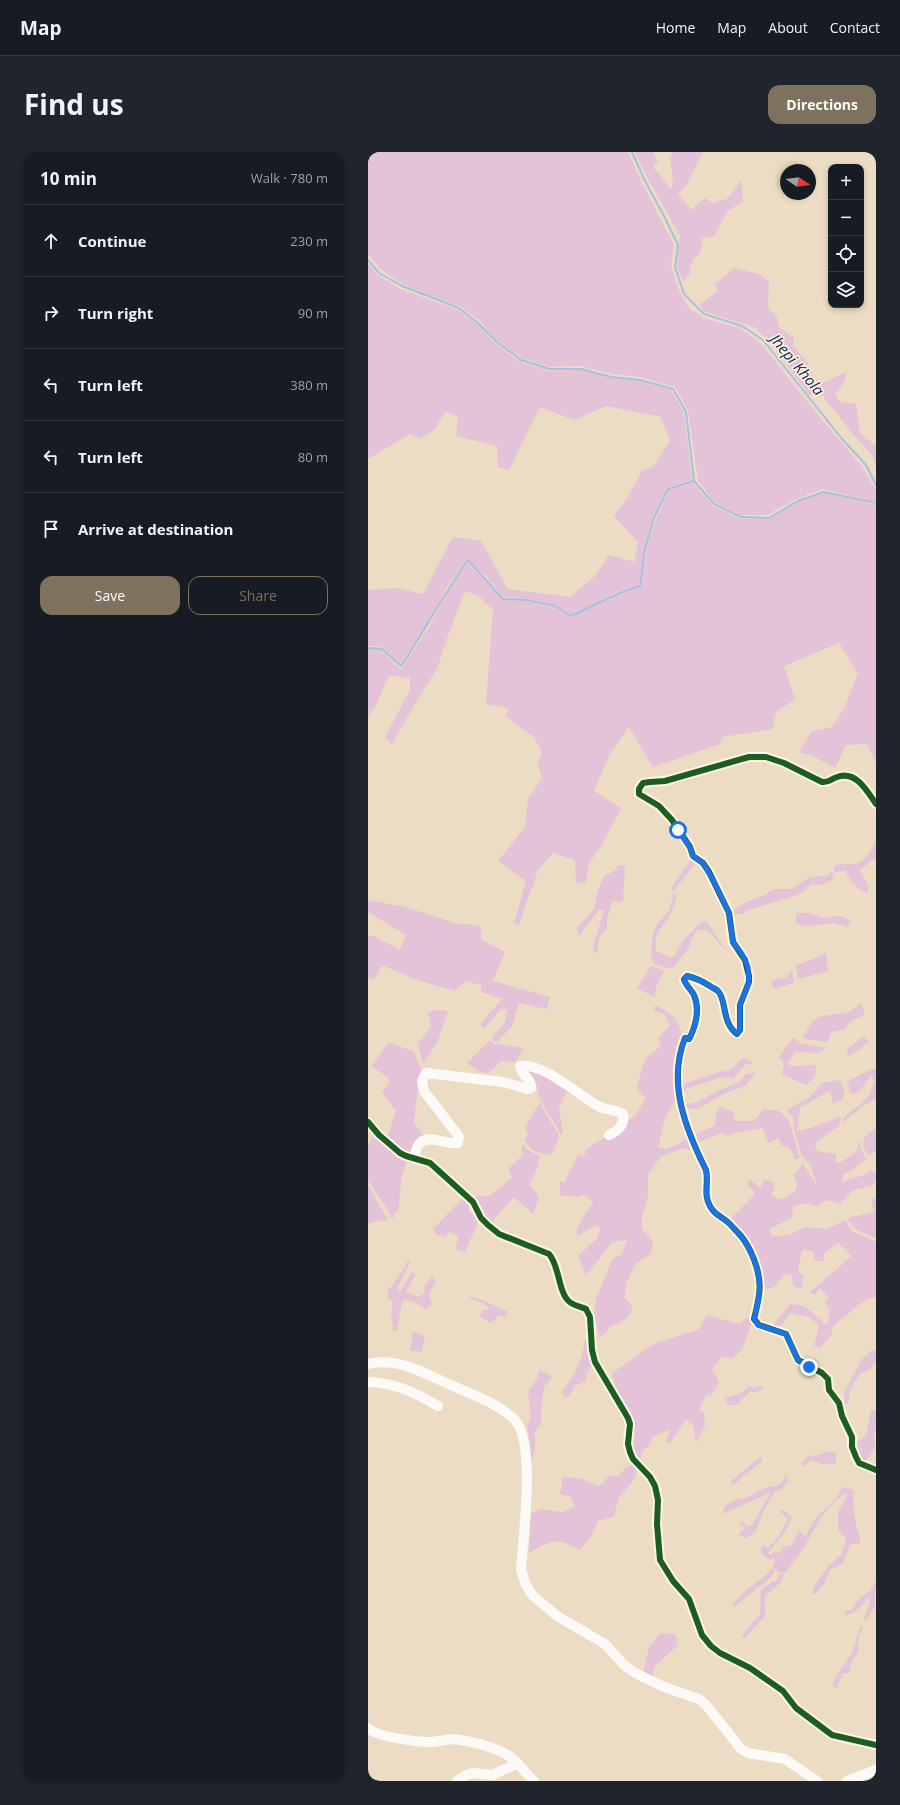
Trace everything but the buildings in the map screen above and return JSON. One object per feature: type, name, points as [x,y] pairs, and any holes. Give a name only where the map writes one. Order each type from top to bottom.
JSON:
[{"type":"street","points":[[876,804],[858,781],[851,777],[841,776],[827,783],[822,782],[784,763],[766,757],[749,758],[665,782],[650,782],[643,784],[639,789],[640,794],[659,806],[666,813],[684,838],[693,856],[703,863],[709,872],[729,913],[733,942],[742,954],[748,972],[749,982],[740,1005],[740,1030],[737,1034],[733,1030],[725,1015],[721,996],[718,991],[702,980],[687,976],[684,979],[684,983],[694,994],[697,1009],[692,1034],[689,1039],[685,1038],[680,1055],[678,1084],[683,1117],[708,1176],[706,1194],[709,1205],[713,1212],[726,1220],[744,1239],[752,1254],[760,1294],[754,1319],[758,1325],[786,1334],[798,1360],[822,1373],[828,1379],[829,1390],[839,1403],[842,1416],[850,1432],[852,1447],[859,1463],[876,1470]]},
{"type":"street","points":[[414,1159],[419,1144],[423,1140],[440,1140],[455,1143],[458,1143],[459,1140],[457,1134],[424,1091],[422,1081],[426,1073],[503,1082],[528,1089],[531,1088],[532,1085],[530,1080],[521,1071],[520,1066],[536,1069],[568,1085],[594,1104],[610,1111],[619,1111],[623,1114],[624,1119],[619,1130],[609,1135]]},
{"type":"street","points":[[368,1122],[379,1135],[400,1153],[414,1159],[430,1163],[472,1202],[481,1218],[499,1234],[549,1254],[553,1259],[564,1295],[570,1303],[586,1309],[590,1317],[592,1350],[595,1362],[628,1418],[630,1452],[633,1459],[650,1477],[655,1486],[658,1500],[657,1524],[660,1560],[673,1581],[689,1599],[702,1635],[711,1646],[720,1653],[750,1668],[783,1691],[796,1708],[832,1735],[876,1745]]},
{"type":"street","points":[[368,1364],[386,1362],[423,1372],[489,1403],[514,1418],[520,1426],[525,1438],[527,1466],[521,1569],[525,1583],[532,1595],[556,1616],[605,1644],[624,1665],[637,1674],[664,1687],[699,1699],[707,1706],[741,1749],[748,1753],[785,1759],[817,1781]]},
{"type":"street","points":[[368,1382],[389,1384],[410,1390],[438,1406]]},
{"type":"street","points":[[368,1728],[375,1734],[386,1736],[430,1742],[454,1739],[503,1752],[534,1781]]},
{"type":"street","points":[[457,1781],[466,1774],[473,1773],[492,1775],[516,1764]]},
{"type":"street","points":[[847,1781],[876,1770]]},
{"type":"shaded area","points":[[368,152],[628,152],[674,245],[671,265],[677,286],[688,307],[704,318],[739,328],[763,346],[863,468],[876,491],[876,502],[822,489],[796,499],[767,515],[740,515],[714,502],[698,480],[688,410],[675,387],[640,377],[612,374],[581,366],[551,367],[521,358],[497,340],[480,321],[460,306],[403,284],[380,269],[368,254]]},
{"type":"shaded area","points":[[635,152],[653,152],[658,161],[653,167],[671,189],[673,182],[670,156],[674,152],[703,152],[686,186],[678,194],[691,210],[705,198],[712,203],[727,199],[741,181],[743,201],[727,212],[714,236],[702,238],[700,254],[693,259],[689,275],[683,281],[677,267],[680,236],[647,177]]},
{"type":"shaded area","points":[[368,263],[378,275],[400,289],[458,310],[478,325],[496,344],[520,362],[550,371],[581,370],[611,378],[639,381],[671,390],[684,413],[692,480],[667,488],[648,535],[639,585],[622,590],[572,615],[547,603],[503,597],[485,575],[467,559],[447,587],[429,622],[400,664],[382,647],[368,646],[368,590],[398,588],[423,594],[453,537],[481,541],[508,589],[570,597],[595,576],[609,555],[634,562],[638,542],[614,516],[628,497],[642,471],[653,467],[670,441],[661,417],[606,406],[574,420],[540,407],[509,470],[498,467],[497,446],[456,436],[458,417],[445,411],[435,429],[420,439],[410,434],[368,459]]},
{"type":"shaded area","points":[[734,268],[759,274],[769,282],[768,308],[777,317],[778,326],[794,338],[793,346],[808,363],[814,380],[824,383],[846,372],[845,381],[835,394],[840,402],[856,404],[860,433],[876,446],[876,464],[872,455],[856,438],[822,395],[809,395],[767,339],[754,327],[703,311],[700,304],[718,291],[715,285]]},
{"type":"shaded area","points":[[693,483],[713,506],[740,519],[769,519],[799,502],[824,493],[876,505],[876,762],[867,744],[846,745],[835,768],[813,756],[799,752],[812,731],[832,727],[845,707],[858,673],[839,643],[784,666],[795,699],[776,712],[772,729],[722,737],[720,744],[653,767],[629,727],[609,755],[594,791],[621,808],[602,845],[589,863],[586,882],[576,884],[575,860],[553,853],[538,870],[519,925],[514,924],[526,881],[498,861],[525,827],[528,799],[542,778],[538,764],[542,752],[534,737],[506,717],[508,708],[486,704],[493,610],[479,596],[465,591],[437,669],[391,745],[385,737],[410,690],[410,678],[389,675],[376,705],[368,717],[368,649],[381,650],[401,670],[431,624],[449,589],[468,562],[503,600],[526,601],[554,607],[571,617],[623,593],[640,587],[645,553],[656,519],[669,490]]},
{"type":"shaded area","points":[[876,841],[876,857],[860,870],[869,888],[867,894],[852,883],[845,870],[834,873],[834,867],[840,864],[859,863],[868,855]]},
{"type":"shaded area","points":[[692,858],[696,862],[674,891],[671,888]]},
{"type":"shaded area","points":[[618,865],[625,866],[623,902],[613,901],[607,919],[607,928],[599,938],[597,954],[594,952],[593,946],[604,911],[599,910],[579,936],[577,928],[594,909],[598,891],[604,876],[616,870]]},
{"type":"shaded area","points":[[832,871],[834,878],[821,885],[811,884],[803,892],[795,896],[748,910],[742,914],[733,914],[732,911],[748,901],[763,896],[773,889],[792,889],[810,877],[827,876]]},
{"type":"shaded area","points":[[674,894],[677,896],[673,909],[658,933],[656,951],[669,957],[674,957],[682,942],[702,921],[707,922],[722,945],[727,949],[722,947],[706,929],[697,930],[690,942],[689,948],[672,969],[653,964],[651,955],[652,939],[656,926],[668,912]]},
{"type":"shaded area","points":[[368,900],[405,907],[455,923],[480,926],[482,940],[505,952],[493,981],[550,997],[547,1009],[519,1003],[512,1026],[496,1043],[492,1038],[505,1022],[508,1009],[501,1009],[484,1029],[480,1024],[502,999],[481,992],[481,985],[465,981],[455,991],[414,979],[382,965],[374,979],[368,977],[368,935],[376,937],[400,950],[406,935],[368,912]]},
{"type":"shaded area","points":[[797,913],[810,913],[822,918],[841,916],[850,920],[848,927],[834,923],[807,926],[795,924]]},
{"type":"shaded area","points":[[826,953],[828,971],[798,979],[796,966]]},
{"type":"shaded area","points":[[651,966],[664,971],[657,984],[654,997],[637,988]]},
{"type":"shaded area","points":[[792,970],[794,983],[774,989],[771,980],[787,977]]},
{"type":"shaded area","points":[[861,1003],[865,1015],[851,1021],[845,1029],[831,1032],[827,1043],[803,1038],[809,1026],[818,1017],[849,1012]]},
{"type":"shaded area","points":[[656,1005],[674,1017],[683,1038],[675,1100],[664,1121],[658,1147],[667,1149],[688,1139],[694,1151],[684,1148],[661,1156],[648,1174],[648,1196],[642,1216],[642,1229],[653,1241],[651,1254],[636,1263],[627,1282],[624,1297],[633,1307],[629,1316],[618,1324],[612,1325],[600,1338],[594,1313],[596,1299],[612,1260],[622,1254],[627,1240],[612,1242],[586,1276],[578,1256],[598,1238],[600,1228],[597,1225],[577,1236],[577,1228],[593,1202],[584,1195],[577,1197],[560,1195],[560,1181],[565,1182],[578,1155],[584,1156],[587,1149],[599,1141],[619,1132],[626,1121],[634,1117],[646,1098],[636,1088],[646,1058],[661,1046],[658,1038],[670,1025],[664,1014],[653,1010]]},
{"type":"shaded area","points":[[433,1010],[448,1011],[438,1041],[423,1064],[418,1044],[431,1026],[428,1013]]},
{"type":"shaded area","points":[[864,1036],[869,1042],[849,1057],[846,1050]]},
{"type":"shaded area","points":[[794,1037],[800,1043],[826,1048],[819,1053],[795,1052],[787,1064],[793,1066],[816,1065],[815,1077],[806,1085],[782,1074],[784,1064],[779,1057]]},
{"type":"shaded area","points":[[490,1040],[495,1045],[499,1044],[524,1048],[515,1062],[502,1061],[488,1073],[480,1072],[467,1063]]},
{"type":"shaded area","points":[[389,1042],[414,1052],[423,1073],[418,1085],[414,1123],[425,1137],[411,1155],[387,1139],[396,1111],[382,1093],[390,1080],[372,1066]]},
{"type":"shaded area","points":[[743,1058],[754,1064],[746,1064],[733,1079],[723,1077],[687,1088],[681,1097],[682,1085],[721,1071],[728,1072]]},
{"type":"shaded area","points":[[525,1068],[545,1074],[579,1099],[566,1092],[559,1109],[563,1133],[561,1135],[545,1109],[538,1094],[538,1088]]},
{"type":"shaded area","points":[[876,1069],[876,1099],[866,1104],[842,1123],[844,1117],[868,1097],[875,1081],[871,1076],[858,1093],[850,1093],[848,1081],[869,1070]]},
{"type":"shaded area","points":[[756,1072],[745,1086],[723,1094],[698,1109],[685,1108],[683,1105],[698,1102],[719,1090],[740,1082],[746,1074]]},
{"type":"shaded area","points":[[840,1080],[845,1093],[842,1100],[833,1104],[830,1091],[800,1107],[797,1131],[841,1117],[839,1126],[817,1141],[815,1146],[817,1151],[836,1154],[836,1162],[840,1163],[856,1152],[861,1139],[860,1146],[866,1160],[843,1175],[842,1182],[867,1174],[872,1170],[876,1174],[876,1179],[872,1186],[853,1190],[840,1204],[828,1200],[817,1206],[806,1203],[793,1206],[792,1218],[769,1229],[772,1236],[790,1235],[804,1227],[827,1229],[845,1220],[852,1231],[876,1242],[876,1297],[867,1299],[834,1325],[831,1335],[821,1347],[814,1346],[819,1326],[810,1317],[791,1313],[781,1326],[773,1326],[790,1304],[808,1309],[827,1324],[830,1310],[825,1302],[829,1298],[820,1288],[814,1295],[810,1292],[852,1256],[838,1243],[824,1253],[824,1261],[815,1261],[813,1251],[802,1250],[798,1272],[804,1276],[802,1289],[793,1286],[792,1274],[784,1275],[774,1287],[763,1290],[736,1224],[731,1218],[755,1194],[747,1183],[750,1179],[760,1188],[765,1179],[774,1183],[772,1196],[781,1200],[795,1192],[797,1185],[794,1175],[803,1164],[817,1185],[810,1164],[802,1156],[795,1133],[793,1118],[787,1109],[809,1098],[822,1083]]},
{"type":"shaded area","points":[[540,1102],[559,1137],[552,1155],[536,1152],[524,1140],[528,1134],[525,1127]]},
{"type":"shaded area","points":[[720,1107],[733,1112],[734,1121],[754,1121],[764,1109],[779,1111],[789,1120],[800,1159],[795,1159],[790,1148],[782,1146],[779,1138],[768,1143],[763,1128],[735,1133],[728,1136],[721,1133],[696,1143],[693,1135],[715,1126],[716,1113]]},
{"type":"shaded area","points":[[876,1128],[876,1152],[867,1155],[863,1146],[864,1138]]},
{"type":"shaded area","points":[[374,1133],[407,1159],[401,1179],[399,1208],[392,1219],[388,1210],[368,1181],[368,1146]]},
{"type":"shaded area","points":[[523,1144],[528,1150],[540,1156],[536,1172],[529,1184],[539,1197],[533,1214],[514,1197],[491,1223],[486,1220],[473,1196],[489,1196],[512,1178],[508,1169],[523,1155],[521,1148]]},
{"type":"shaded area","points":[[368,1185],[388,1220],[368,1224]]},
{"type":"shaded area","points":[[876,1196],[876,1238],[856,1229],[847,1218],[874,1212],[871,1200]]},
{"type":"shaded area","points":[[464,1197],[469,1203],[469,1211],[479,1220],[465,1252],[457,1250],[455,1246],[459,1238],[450,1231],[445,1236],[437,1235],[433,1229]]},
{"type":"shaded area","points":[[408,1261],[410,1262],[397,1289],[400,1292],[411,1273],[416,1274],[406,1292],[419,1297],[425,1293],[424,1287],[432,1276],[436,1281],[429,1295],[432,1304],[426,1309],[417,1303],[404,1299],[401,1307],[397,1331],[392,1329],[394,1325],[391,1321],[393,1302],[387,1296],[389,1287],[392,1287]]},
{"type":"shaded area","points":[[469,1298],[480,1299],[507,1310],[506,1317],[499,1315],[491,1323],[479,1316],[484,1310],[488,1310],[489,1307]]},
{"type":"shaded area","points":[[752,1314],[763,1330],[760,1332],[751,1325],[742,1350],[732,1359],[722,1356],[712,1370],[719,1382],[711,1396],[707,1394],[699,1410],[704,1414],[705,1426],[696,1443],[694,1427],[686,1419],[670,1443],[666,1442],[670,1430],[654,1437],[648,1447],[642,1451],[640,1460],[633,1452],[612,1373],[655,1343],[698,1330],[707,1315],[739,1324]]},
{"type":"shaded area","points":[[413,1332],[425,1336],[422,1352],[410,1350]]},
{"type":"shaded area","points":[[585,1340],[588,1340],[593,1363],[586,1375],[586,1381],[575,1386],[570,1395],[565,1398],[562,1392],[577,1368],[582,1355]]},
{"type":"shaded area","points":[[872,1350],[876,1351],[876,1362],[868,1371],[860,1373],[849,1392],[849,1401],[845,1405],[844,1393],[862,1359]]},
{"type":"shaded area","points":[[540,1370],[552,1377],[544,1387],[541,1407],[541,1424],[535,1432],[535,1448],[532,1461],[527,1426],[531,1416],[528,1392],[537,1379]]},
{"type":"shaded area","points":[[761,1385],[763,1389],[755,1393],[751,1391],[736,1405],[729,1405],[724,1398],[741,1393],[750,1386],[755,1388]]},
{"type":"shaded area","points":[[871,1410],[876,1411],[874,1436],[875,1448],[865,1462],[859,1458],[856,1443],[866,1436]]},
{"type":"shaded area","points":[[829,1451],[836,1453],[836,1463],[823,1464],[811,1460],[803,1467],[801,1463],[808,1456],[819,1455]]},
{"type":"shaded area","points":[[762,1456],[762,1461],[732,1486],[731,1481]]},
{"type":"shaded area","points":[[634,1464],[638,1469],[632,1483],[620,1496],[613,1517],[598,1521],[591,1537],[580,1550],[565,1543],[554,1542],[543,1545],[529,1553],[531,1513],[541,1509],[562,1512],[574,1507],[571,1497],[560,1494],[563,1477],[583,1479],[598,1486],[611,1475],[619,1476],[625,1468]]},
{"type":"shaded area","points":[[786,1474],[786,1478],[789,1480],[781,1490],[775,1491],[764,1510],[755,1532],[747,1538],[738,1535],[745,1528],[740,1523],[741,1520],[748,1527],[752,1525],[771,1492],[723,1514],[724,1507],[736,1499],[739,1500],[763,1489],[776,1486],[781,1482]]},
{"type":"shaded area","points":[[842,1487],[853,1490],[853,1503],[860,1543],[851,1544],[842,1564],[830,1570],[823,1586],[814,1595],[812,1593],[816,1583],[829,1565],[841,1555],[846,1538],[838,1530],[838,1512],[847,1496],[847,1493],[832,1504],[826,1511],[795,1561],[785,1572],[781,1573],[772,1567],[775,1561],[773,1558],[770,1560],[763,1555],[761,1549],[763,1546],[768,1548],[778,1538],[788,1519],[780,1512],[782,1509],[792,1517],[785,1532],[768,1553],[770,1555],[774,1552],[780,1553],[783,1547],[792,1545],[799,1531],[806,1537],[813,1522],[834,1500]]},
{"type":"shaded area","points":[[772,1568],[775,1571],[770,1578],[733,1608],[733,1605],[737,1599],[763,1578]]},
{"type":"shaded area","points":[[779,1574],[784,1574],[780,1583],[765,1596],[765,1616],[744,1639],[742,1635],[760,1614],[761,1590],[772,1582],[776,1581]]},
{"type":"shaded area","points":[[876,1581],[875,1607],[865,1621],[864,1618],[870,1604],[869,1597],[856,1611],[846,1616],[844,1612],[853,1609],[856,1602],[871,1590]]},
{"type":"shaded area","points":[[861,1626],[863,1628],[859,1634],[858,1653],[852,1660],[849,1673],[843,1673],[836,1689],[833,1686],[834,1682],[853,1651]]},
{"type":"shaded area","points":[[660,1633],[675,1634],[678,1645],[655,1666],[652,1678],[643,1673],[649,1647]]},
{"type":"waterway","name":"Jhepi Khola","points":[[632,152],[644,179],[678,245],[675,267],[684,294],[704,314],[742,326],[763,340],[842,439],[866,465],[876,485]]},
{"type":"waterway","points":[[368,260],[379,273],[402,286],[459,308],[479,324],[497,342],[521,360],[550,369],[581,369],[611,377],[640,380],[673,389],[686,412],[694,481],[714,504],[741,517],[769,518],[798,501],[824,492],[876,503]]},
{"type":"waterway","points":[[368,648],[382,649],[401,666],[468,560],[503,599],[527,600],[555,606],[571,616],[622,592],[640,586],[644,553],[654,518],[668,489],[694,481]]},
{"type":"cycle path","points":[[876,804],[865,788],[850,776],[837,777],[826,782],[822,782],[784,763],[766,757],[749,757],[665,781],[643,783],[639,789],[639,794],[659,806],[672,820],[690,847],[693,856],[703,863],[709,872],[729,913],[733,942],[745,960],[749,976],[749,982],[740,1005],[740,1030],[737,1034],[732,1029],[726,1017],[723,1000],[718,991],[693,978],[687,976],[684,979],[696,1000],[697,1012],[694,1029],[689,1039],[685,1038],[680,1055],[678,1089],[686,1123],[706,1170],[706,1193],[708,1202],[714,1212],[730,1224],[742,1238],[748,1246],[754,1259],[760,1288],[754,1319],[759,1325],[786,1334],[798,1360],[822,1373],[828,1379],[829,1390],[839,1403],[842,1416],[852,1437],[852,1447],[859,1463],[876,1470]]},
{"type":"cycle path","points":[[368,1122],[379,1135],[400,1153],[430,1163],[473,1202],[481,1218],[499,1234],[549,1254],[553,1259],[561,1287],[567,1299],[571,1303],[586,1309],[590,1317],[592,1350],[595,1362],[628,1418],[630,1424],[628,1444],[630,1452],[633,1459],[650,1477],[655,1486],[658,1500],[657,1524],[660,1560],[673,1581],[689,1599],[702,1635],[711,1646],[720,1653],[750,1668],[783,1691],[796,1708],[832,1735],[876,1745]]},
{"type":"route","points":[[678,830],[690,847],[693,856],[703,863],[709,872],[726,905],[732,922],[731,935],[733,942],[745,960],[748,967],[749,976],[749,982],[740,1005],[740,1030],[737,1034],[728,1023],[721,996],[718,991],[702,980],[687,976],[684,979],[684,983],[694,994],[697,1009],[692,1034],[689,1039],[685,1038],[680,1055],[678,1084],[683,1117],[708,1176],[706,1194],[709,1205],[713,1212],[726,1220],[744,1239],[752,1254],[757,1269],[760,1294],[754,1319],[758,1325],[764,1328],[781,1331],[786,1334],[798,1360],[809,1367]]}]
